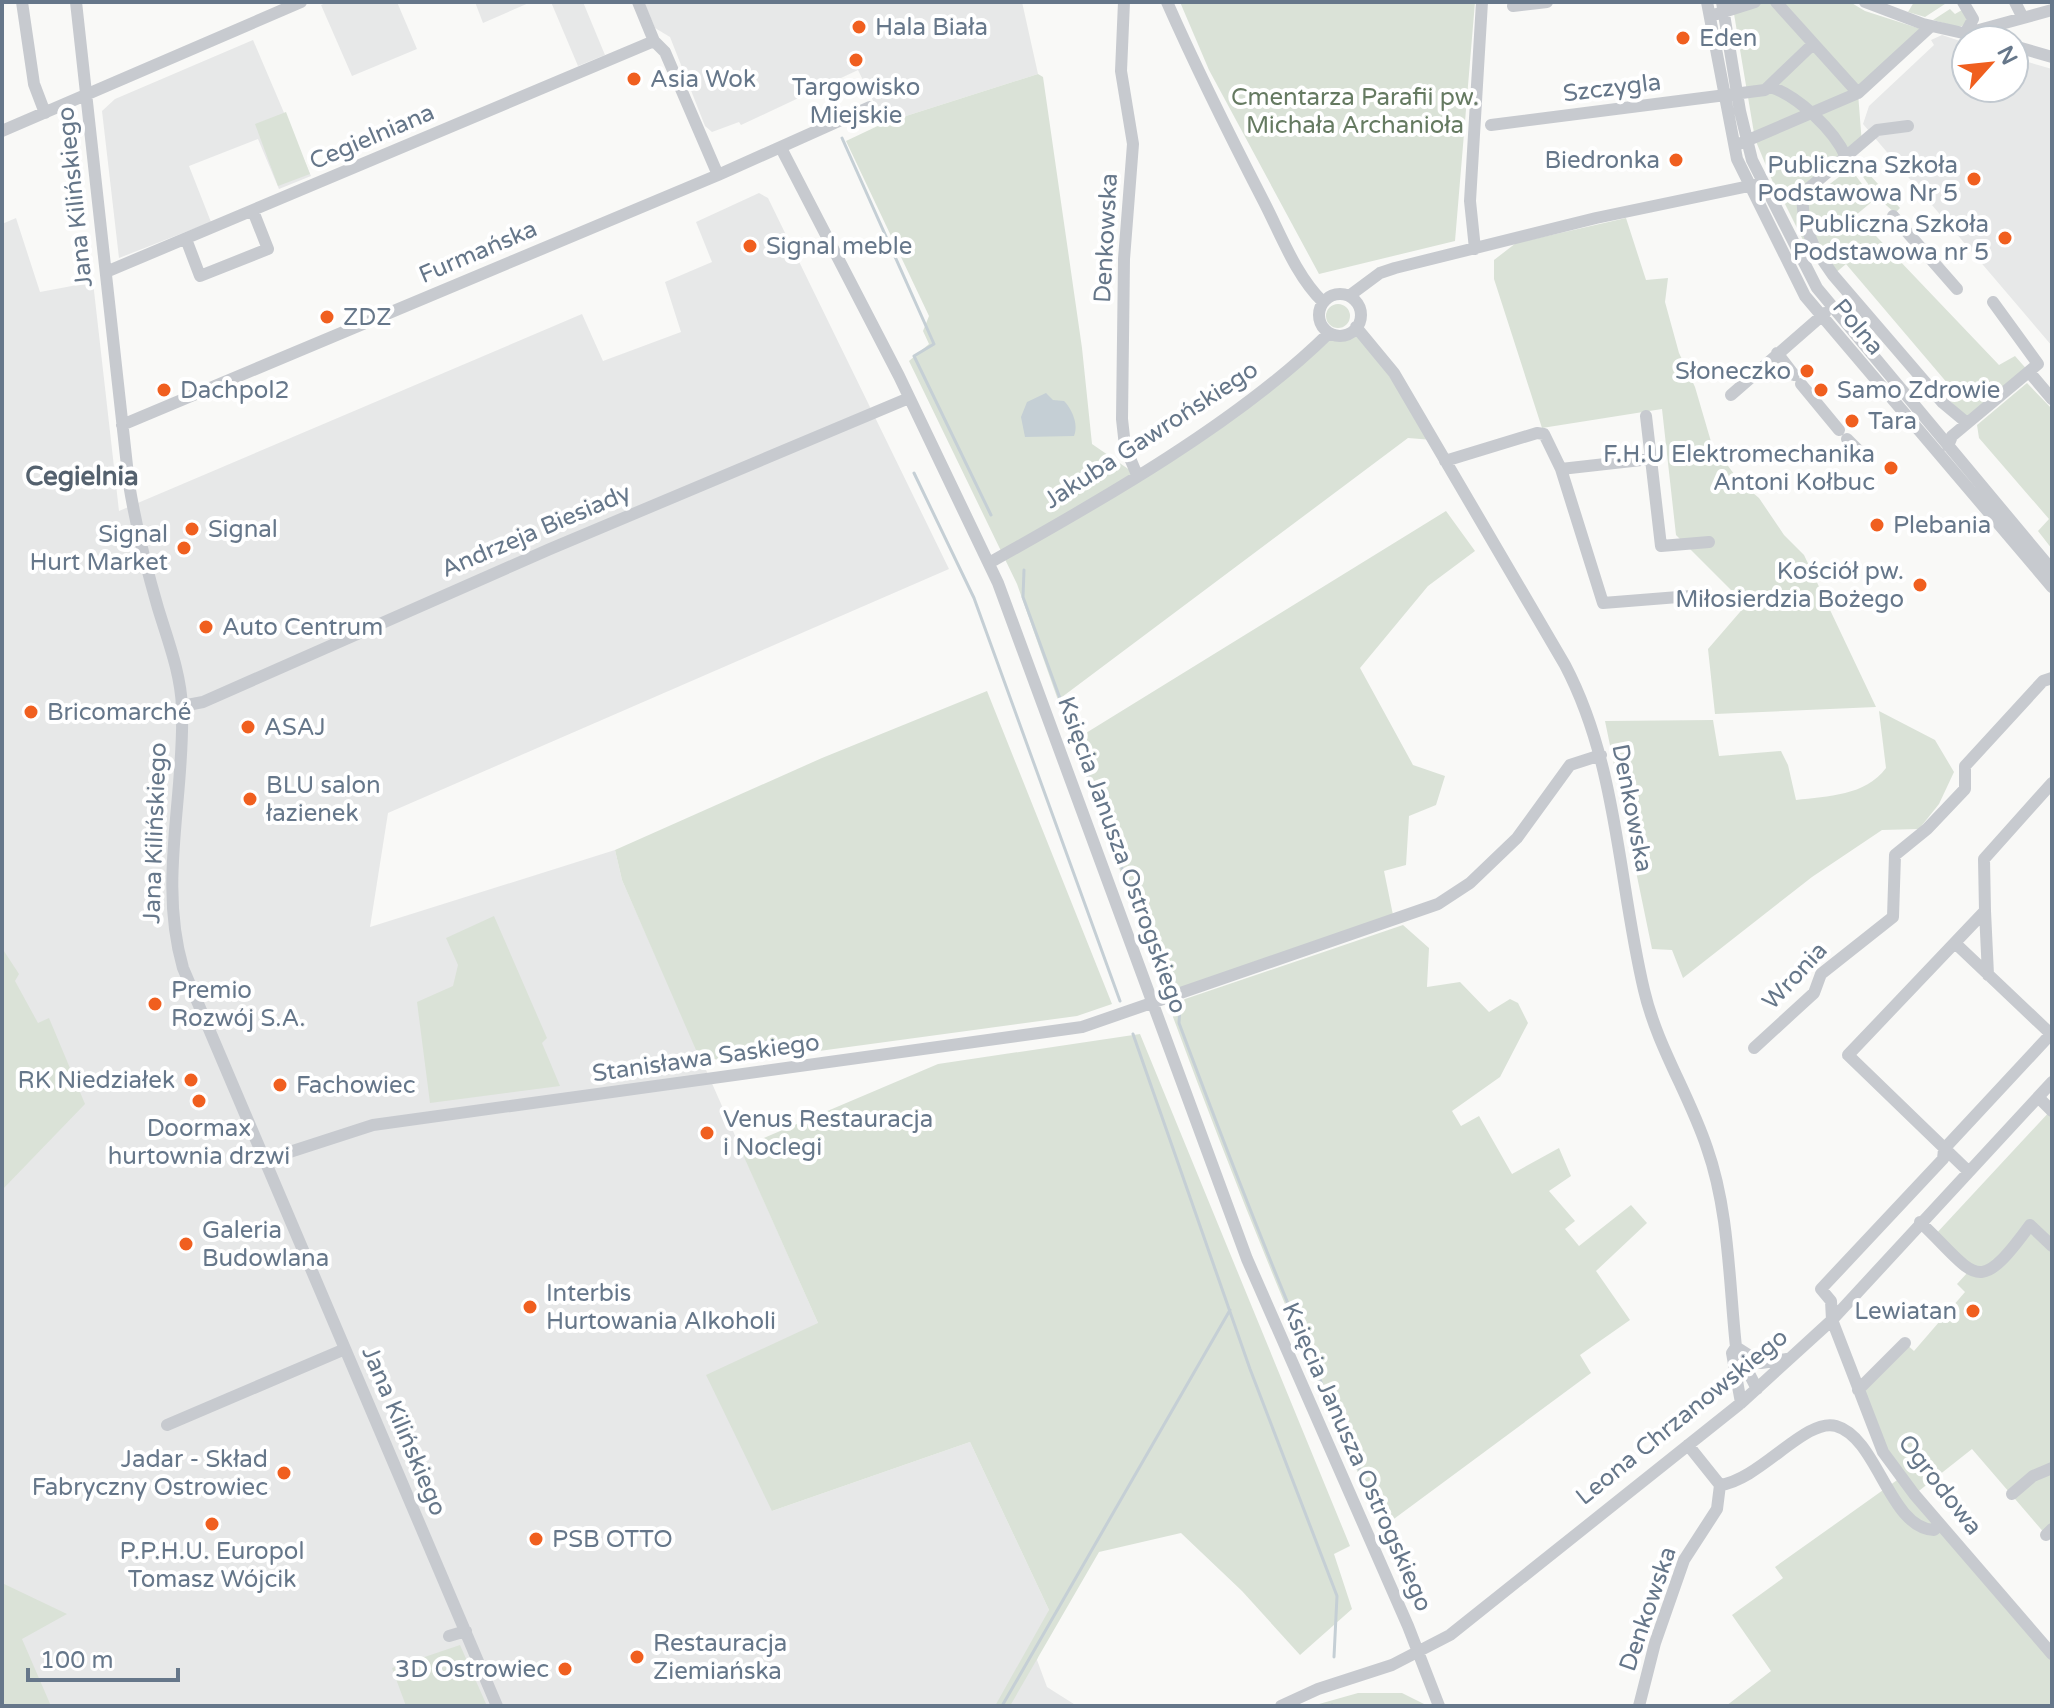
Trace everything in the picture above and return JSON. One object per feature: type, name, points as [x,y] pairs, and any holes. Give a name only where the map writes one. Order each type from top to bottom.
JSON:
[{"type":"street","points":[[22,2],[34,84],[45,113]]},
{"type":"street","name":"Jana Kilińskiego","points":[[76,2],[135,524],[175,664],[182,706],[170,894],[174,939],[183,968],[497,1706]]},
{"type":"street","points":[[2,131],[301,2]]},
{"type":"street","points":[[638,2],[654,41],[665,52],[718,175],[870,107]]},
{"type":"street","name":"Denkowska","points":[[1124,2],[1121,71],[1133,144],[1124,259],[1122,419],[1125,446],[1137,475]]},
{"type":"street","points":[[1167,2],[1194,65],[1290,253],[1312,292],[1323,302]]},
{"type":"street","points":[[1475,249],[1470,201],[1482,2]]},
{"type":"street","points":[[1513,6],[1547,2]]},
{"type":"street","points":[[1708,9],[1755,2]]},
{"type":"street","points":[[1776,2],[1858,93]]},
{"type":"street","points":[[1865,2],[1900,17],[1950,30]]},
{"type":"street","points":[[1900,17],[1907,2]]},
{"type":"street","points":[[1963,2],[1973,19],[1970,24]]},
{"type":"street","points":[[2015,2],[2023,18]]},
{"type":"street","name":"Polna","points":[[1723,8],[1755,185],[1770,231],[1793,275],[2052,587]]},
{"type":"street","name":"Polna","points":[[1708,9],[1733,146],[1782,224],[1825,313],[1948,446],[2052,570]]},
{"type":"street","points":[[2001,24],[2052,10]]},
{"type":"street","points":[[1733,146],[1858,93],[1931,26]]},
{"type":"street","name":"Cegielniana","points":[[106,272],[654,41]]},
{"type":"street","points":[[1813,44],[1771,87],[1811,114],[1841,146],[1846,157]]},
{"type":"street","points":[[2030,51],[2052,57]]},
{"type":"street","name":"Szczygla","points":[[1491,125],[1738,95],[1771,87]]},
{"type":"street","points":[[1908,126],[1877,130],[1802,194],[1804,222],[1822,259],[1943,403],[1967,423]]},
{"type":"street","name":"Księcia Janusza Ostrogskiego","points":[[781,148],[909,398],[989,563],[1247,1259],[1439,1706]]},
{"type":"street","name":"Furmańska","points":[[122,425],[718,175]]},
{"type":"street","points":[[1349,296],[1361,314],[1356,327],[1345,335],[1329,333],[1319,316],[1323,302],[1335,295],[1349,296],[1380,273],[1596,218],[1755,185]]},
{"type":"street","points":[[186,239],[200,276],[268,249],[253,211]]},
{"type":"street","points":[[1893,216],[1957,289]]},
{"type":"street","points":[[1770,231],[1782,224]]},
{"type":"street","points":[[1793,275],[1822,259]]},
{"type":"street","points":[[1948,446],[1952,436],[2038,364],[1993,302]]},
{"type":"street","points":[[1731,395],[1825,313]]},
{"type":"street","name":"Denkowska","points":[[1356,327],[1394,373],[1570,674],[1587,710],[1601,755],[1649,1013],[1706,1144],[1716,1176],[1736,1347],[1757,1389]]},
{"type":"street","name":"Jakuba Gawrońskiego","points":[[989,563],[1137,475],[1269,386],[1329,333]]},
{"type":"street","points":[[1777,353],[1858,450]]},
{"type":"street","points":[[2030,373],[2052,399]]},
{"type":"street","name":"Andrzeja Biesiady","points":[[182,706],[203,702],[508,567],[909,398]]},
{"type":"street","points":[[1646,416],[1661,546],[1709,542]]},
{"type":"street","points":[[1445,461],[1541,432],[1547,436],[1561,469],[1603,603],[1691,596]]},
{"type":"street","points":[[1561,469],[1650,459]]},
{"type":"street","name":"Wronia","points":[[1754,1048],[1814,993],[1821,974],[1893,917],[1895,855],[1927,829],[1965,789],[1965,766],[2043,681],[2052,678]]},
{"type":"street","name":"Stanisława Saskiego","points":[[265,1160],[373,1125],[1046,1033],[1112,1017],[1438,904],[1470,883],[1517,838],[1570,765],[1601,755]]},
{"type":"street","points":[[1988,975],[1984,859],[2052,783]]},
{"type":"street","points":[[1968,1171],[1848,1055],[1985,911]]},
{"type":"street","points":[[1944,1149],[2052,1034],[1955,943]]},
{"type":"street","name":"Leona Chrzanowskiego","points":[[1281,1706],[1417,1654],[1470,1620],[1741,1403],[1832,1320],[2052,1082]]},
{"type":"street","points":[[2038,1097],[2052,1111]]},
{"type":"street","name":"Ogrodowa","points":[[1944,1149],[1943,1159],[1821,1289],[1831,1301],[1832,1320],[1883,1452],[1940,1525],[2052,1654]]},
{"type":"street","points":[[1920,1222],[1969,1271],[1985,1273],[1996,1268],[2030,1225],[2052,1246]]},
{"type":"street","points":[[1858,1390],[1905,1343]]},
{"type":"street","points":[[1736,1347],[1761,1363],[1777,1363],[1793,1357]]},
{"type":"street","name":"Denkowska","points":[[1736,1347],[1732,1353],[1741,1403]]},
{"type":"street","points":[[167,1425],[345,1349]]},
{"type":"street","points":[[1688,1445],[1720,1485],[1736,1483],[1757,1471],[1805,1432],[1826,1425],[1837,1426],[1860,1442],[1889,1491],[1920,1526],[1934,1530],[1940,1525]]},
{"type":"street","points":[[2012,1494],[2033,1476],[2052,1468]]},
{"type":"street","name":"Denkowska","points":[[1639,1706],[1655,1643],[1684,1560],[1717,1509],[1720,1485]]},
{"type":"street","points":[[449,1636],[466,1631]]},
{"type":"shaded area","points":[[328,2],[397,2],[417,49],[352,76],[321,5]]},
{"type":"shaded area","points":[[475,2],[531,2],[483,23]]},
{"type":"shaded area","points":[[551,2],[583,2],[605,55],[578,66]]},
{"type":"shaded area","name":"Targowisko Miejskie","points":[[644,2],[1022,2],[1038,74],[884,123],[858,70],[741,125],[739,122],[712,132],[705,126],[670,37],[655,28]]},
{"type":"shaded area","name":"Publiczna Szkoła Podstawowa nr 5","points":[[1942,35],[1950,38],[1950,104],[2030,104],[2030,63],[2052,69],[2052,346],[1863,124],[1869,106],[1934,45],[1931,40]]},
{"type":"shaded area","points":[[253,40],[311,176],[279,189],[258,139],[189,166],[211,222],[119,258],[102,111],[115,99]]},
{"type":"shaded area","points":[[759,193],[768,198],[949,569],[388,813],[370,927],[615,850],[622,880],[818,1323],[772,1511],[970,1442],[1049,1610],[1037,1660],[1047,1687],[1077,1706],[2,1706],[2,224],[16,218],[40,292],[93,282],[119,511],[582,314],[603,361],[681,332],[665,282],[712,262],[696,222]]},
{"type":"shaded area","points":[[1046,393],[1053,400],[1064,401],[1070,408],[1075,422],[1074,436],[1025,437],[1021,417],[1027,402]]},
{"type":"green space","name":"Cmentarza Parafii pw. Michała Archanioła","points":[[1180,2],[1475,2],[1455,241],[1319,274],[1209,70]]},
{"type":"green space","points":[[1732,2],[1850,2],[1865,11],[1924,30],[1858,93],[1862,144],[1797,193],[1779,197],[1755,139]]},
{"type":"green space","points":[[1914,2],[1948,2],[1925,17],[1908,12]]},
{"type":"green space","points":[[1950,9],[1955,14],[1962,10],[1968,20],[1966,24],[1950,25],[1933,20]]},
{"type":"green space","points":[[1038,74],[1043,77],[1082,348],[1092,444],[1137,475],[1269,386],[1329,333],[1345,335],[1356,327],[1433,440],[1408,438],[1058,700],[1017,584],[909,361],[929,344],[923,331],[929,316],[846,141],[884,123]]},
{"type":"green space","points":[[286,112],[310,174],[278,186],[255,124]]},
{"type":"green space","points":[[1857,161],[1900,208],[1895,213],[1878,198],[1854,164]]},
{"type":"green space","points":[[1850,168],[1874,200],[1856,215],[1999,365],[2015,356],[2030,373],[1966,417],[1947,398],[1954,391],[1846,264],[1833,275],[1814,238],[1806,207]]},
{"type":"green space","points":[[1799,199],[1814,252],[1812,258],[1784,202]]},
{"type":"green space","points":[[1626,218],[1646,280],[1668,278],[1665,302],[1679,353],[1695,387],[1712,445],[1741,483],[1759,498],[1784,535],[1804,555],[1876,707],[1715,714],[1708,649],[1746,605],[1676,535],[1662,409],[1542,428],[1494,279],[1494,260],[1516,243]]},
{"type":"green space","points":[[1338,304],[1346,308],[1350,316],[1346,324],[1338,328],[1330,324],[1326,316],[1330,308]]},
{"type":"green space","points":[[2027,383],[2052,409],[2052,549],[2038,531],[2049,519],[1979,438],[1977,425]]},
{"type":"green space","points":[[1446,511],[1475,551],[1428,586],[1360,668],[1413,765],[1445,776],[1436,805],[1409,816],[1406,865],[1384,871],[1393,915],[1180,990],[1160,981],[1073,741]]},
{"type":"green space","points":[[987,691],[1112,1004],[1077,1016],[738,1062],[705,1058],[696,1050],[622,880],[615,850],[822,758]]},
{"type":"green space","points":[[1879,711],[1935,740],[1954,772],[1939,804],[1919,829],[1882,830],[1812,877],[1683,978],[1672,950],[1652,949],[1605,721],[1713,720],[1719,756],[1781,751],[1788,765],[1796,800],[1833,796],[1857,789],[1868,784],[1886,768]]},
{"type":"green space","points":[[494,916],[547,1038],[542,1043],[560,1086],[430,1103],[417,1002],[453,986],[458,965],[446,938]]},
{"type":"green space","points":[[1403,925],[1429,948],[1427,987],[1460,982],[1489,1012],[1510,999],[1518,1003],[1528,1023],[1500,1077],[1452,1111],[1461,1126],[1479,1116],[1512,1174],[1559,1148],[1571,1176],[1549,1191],[1575,1221],[1565,1229],[1579,1246],[1631,1205],[1647,1223],[1596,1271],[1630,1320],[1580,1355],[1591,1373],[1383,1527],[1273,1274],[1173,1017],[1175,1007],[1185,999]]},
{"type":"green space","points":[[2,948],[19,974],[15,981],[38,1023],[49,1018],[85,1104],[2,1190]]},
{"type":"green space","points":[[1140,1034],[1350,1546],[1334,1554],[1352,1609],[1300,1655],[1242,1591],[1181,1533],[1099,1552],[1010,1706],[995,1706],[1049,1610],[970,1442],[772,1511],[706,1375],[818,1323],[740,1148],[938,1064]]},
{"type":"green space","points":[[2051,1110],[2052,1529],[2046,1535],[1972,1449],[1915,1494],[2052,1654],[2052,1706],[1726,1706],[1771,1671],[1732,1615],[1783,1578],[1775,1567],[1900,1478],[1858,1390],[1905,1343],[1914,1351],[1965,1292],[1957,1284],[1969,1271],[1934,1236]]},
{"type":"green space","points":[[2,1583],[67,1614],[22,1639],[51,1706],[2,1706]]},
{"type":"green space","points":[[460,1645],[487,1706],[406,1706],[392,1668]]},
{"type":"green space","points":[[1358,1693],[1402,1693],[1428,1706],[1312,1706]]},
{"type":"waterway","points":[[842,138],[934,344],[914,356],[991,515]]},
{"type":"waterway","points":[[914,473],[974,598],[1120,1001]]},
{"type":"waterway","points":[[1024,570],[1023,597],[1162,978]]},
{"type":"waterway","points":[[1180,1004],[1179,1023],[1262,1239],[1352,1453],[1418,1592]]},
{"type":"waterway","points":[[1133,1034],[1250,1369],[1337,1596],[1334,1657]]},
{"type":"waterway","points":[[1002,1706],[1230,1310]]},
{"type":"place","name":"Hala Biała","points":[[859,27]]},
{"type":"place","name":"Eden","points":[[1683,38]]},
{"type":"place","name":"Targowisko Miejskie","points":[[856,60]]},
{"type":"place","name":"Asia Wok","points":[[634,79]]},
{"type":"place","name":"Biedronka","points":[[1676,160]]},
{"type":"place","name":"Publiczna Szkoła Podstawowa Nr 5","points":[[1974,179]]},
{"type":"place","name":"Publiczna Szkoła Podstawowa nr 5","points":[[2005,238]]},
{"type":"place","name":"Signal meble","points":[[750,246]]},
{"type":"place","name":"ZDZ","points":[[327,317]]},
{"type":"place","name":"Słoneczko","points":[[1807,371]]},
{"type":"place","name":"Dachpol2","points":[[164,390]]},
{"type":"place","name":"Samo Zdrowie","points":[[1821,390]]},
{"type":"place","name":"Tara","points":[[1852,421]]},
{"type":"place","name":"F.H.U Elektromechanika Antoni Kołbuc","points":[[1891,468]]},
{"type":"place","name":"Plebania","points":[[1877,525]]},
{"type":"place","name":"Signal","points":[[192,529]]},
{"type":"place","name":"Signal Hurt Market","points":[[184,548]]},
{"type":"place","name":"Kościół pw. Miłosierdzia Bożego","points":[[1920,585]]},
{"type":"place","name":"Auto Centrum","points":[[206,627]]},
{"type":"place","name":"Bricomarché","points":[[31,712]]},
{"type":"place","name":"ASAJ","points":[[248,727]]},
{"type":"place","name":"BLU salon łazienek","points":[[250,799]]},
{"type":"place","name":"Premio Rozwój S.A.","points":[[155,1004]]},
{"type":"place","name":"RK Niedziałek","points":[[191,1080]]},
{"type":"place","name":"Fachowiec","points":[[280,1085]]},
{"type":"place","name":"Doormax hurtownia drzwi","points":[[199,1101]]},
{"type":"place","name":"Venus Restauracja i Noclegi","points":[[707,1133]]},
{"type":"place","name":"Galeria Budowlana","points":[[186,1244]]},
{"type":"place","name":"Interbis Hurtowania Alkoholi","points":[[530,1307]]},
{"type":"place","name":"Lewiatan","points":[[1973,1311]]},
{"type":"place","name":"Jadar - Skład Fabryczny Ostrowiec","points":[[284,1473]]},
{"type":"place","name":"P.P.H.U. Europol Tomasz Wójcik","points":[[212,1524]]},
{"type":"place","name":"PSB OTTO","points":[[536,1539]]},
{"type":"place","name":"Restauracja Ziemiańska","points":[[637,1657]]},
{"type":"place","name":"3D Ostrowiec","points":[[565,1669]]},
{"type":"district","name":"Cegielnia","points":[[82,476]]}]
